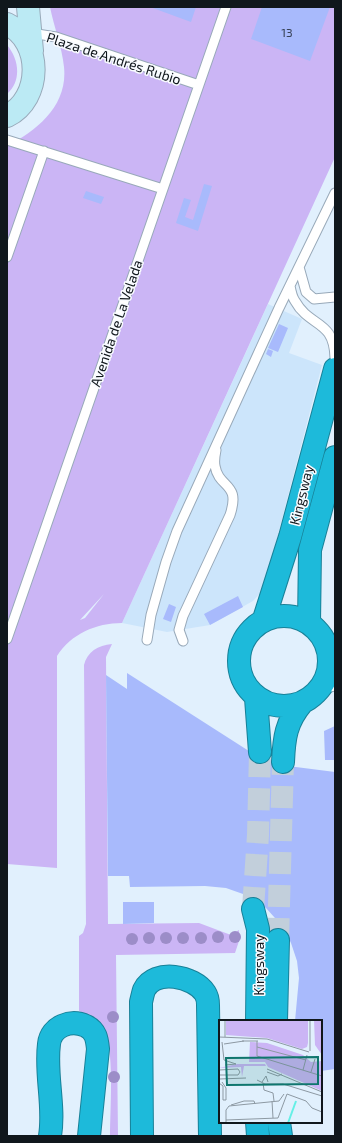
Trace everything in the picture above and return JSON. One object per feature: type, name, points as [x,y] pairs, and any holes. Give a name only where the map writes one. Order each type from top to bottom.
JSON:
[{"type":"highway","name":"Kingsway","points":[[264,619],[290,537],[335,369]]},
{"type":"highway","name":"Kingsway","points":[[309,623],[310,550],[335,457]]},
{"type":"highway","points":[[280,615],[295,617],[309,623],[321,635],[331,652],[327,688],[302,703],[290,706],[278,707],[266,704],[256,698],[242,679],[238,666],[239,652],[243,639],[252,628],[264,619],[280,615]]},
{"type":"highway","points":[[256,698],[260,752]]},
{"type":"highway","points":[[283,762],[287,726],[293,714],[302,703]]},
{"type":"highway","name":"Kingsway","points":[[247,1020],[249,928],[253,909],[258,929],[257,1020]]},
{"type":"highway","name":"Kingsway","points":[[276,1020],[278,940]]},
{"type":"highway","points":[[142,1136],[141,1002],[144,989],[152,981],[164,977],[177,977],[189,980],[200,986],[206,994],[208,1005],[210,1136]]},
{"type":"highway","points":[[50,1136],[49,1044],[55,1030],[62,1025],[71,1024],[86,1026],[93,1030],[97,1037],[98,1049],[89,1136]]},
{"type":"highway","points":[[247,1123],[247,1136]]},
{"type":"highway","points":[[257,1123],[258,1136]]},
{"type":"highway","points":[[279,1123],[281,1136]]},
{"type":"main road","points":[[28,7],[32,55]]},
{"type":"main road","name":"Plaza de Andrés Rubio","points":[[7,24],[24,38],[32,55],[35,71],[32,88],[24,103],[7,116]]},
{"type":"lane","name":"Avenida de La Velada","points":[[7,639],[226,7]]},
{"type":"lane","name":"Plaza de Andrés Rubio","points":[[29,33],[56,37],[199,85]]},
{"type":"lane","points":[[7,140],[163,189]]},
{"type":"lane","points":[[7,257],[44,151]]},
{"type":"lane","points":[[147,640],[148,629],[166,562],[180,523],[335,193]]},
{"type":"lane","points":[[299,267],[306,292],[314,299],[335,297]]},
{"type":"lane","points":[[290,286],[295,301],[308,316],[322,326],[333,337],[335,358]]},
{"type":"lane","points":[[183,641],[179,630],[183,616],[234,504],[233,495],[215,467],[217,445]]},
{"type":"shaded area","points":[[50,7],[335,7],[335,157],[122,623],[103,625],[85,631],[69,642],[57,656],[57,868],[7,864],[7,146],[19,140],[40,124],[49,115],[61,93],[64,81],[64,67],[62,52]],"holes":[[[104,594],[85,618],[80,620]]]},
{"type":"shaded area","points":[[7,45],[16,63],[17,76],[12,89],[7,94]]},
{"type":"shaded area","points":[[268,304],[302,319],[289,353],[322,365],[264,589],[253,601],[210,625],[167,632],[122,623]]},
{"type":"shaded area","points":[[112,644],[106,657],[108,924],[199,923],[231,935],[239,930],[239,941],[235,953],[116,955],[118,1136],[110,1136],[111,1070],[106,1035],[98,1023],[79,1011],[79,936],[83,933],[86,924],[84,665],[85,660],[94,650],[102,646]]},
{"type":"building","points":[[150,7],[196,7],[191,22]]},
{"type":"building","points":[[262,7],[330,7],[310,61],[251,39]]},
{"type":"building","points":[[204,184],[212,186],[198,231],[176,223],[184,198],[191,200],[185,217],[193,220]]},
{"type":"building","points":[[86,191],[104,197],[101,204],[83,198]]},
{"type":"building","points":[[279,324],[288,328],[278,352],[268,348]]},
{"type":"building","points":[[268,349],[273,351],[271,357],[266,354]]},
{"type":"building","points":[[238,596],[243,607],[210,625],[204,614]]},
{"type":"building","points":[[169,604],[176,607],[171,622],[163,619]]},
{"type":"building","points":[[127,673],[252,753],[288,766],[335,772],[335,1069],[322,1071],[322,1020],[295,1020],[299,978],[297,961],[291,943],[283,927],[266,908],[243,894],[226,888],[205,886],[130,887],[129,876],[108,876],[106,675],[127,689]]},
{"type":"building","points":[[335,726],[335,760],[325,760],[324,731]]},
{"type":"building","points":[[123,902],[154,902],[154,923],[123,924]]},
{"type":"tunnel","points":[[253,909],[258,835],[260,752]]},
{"type":"tunnel","points":[[278,940],[283,762]]}]
